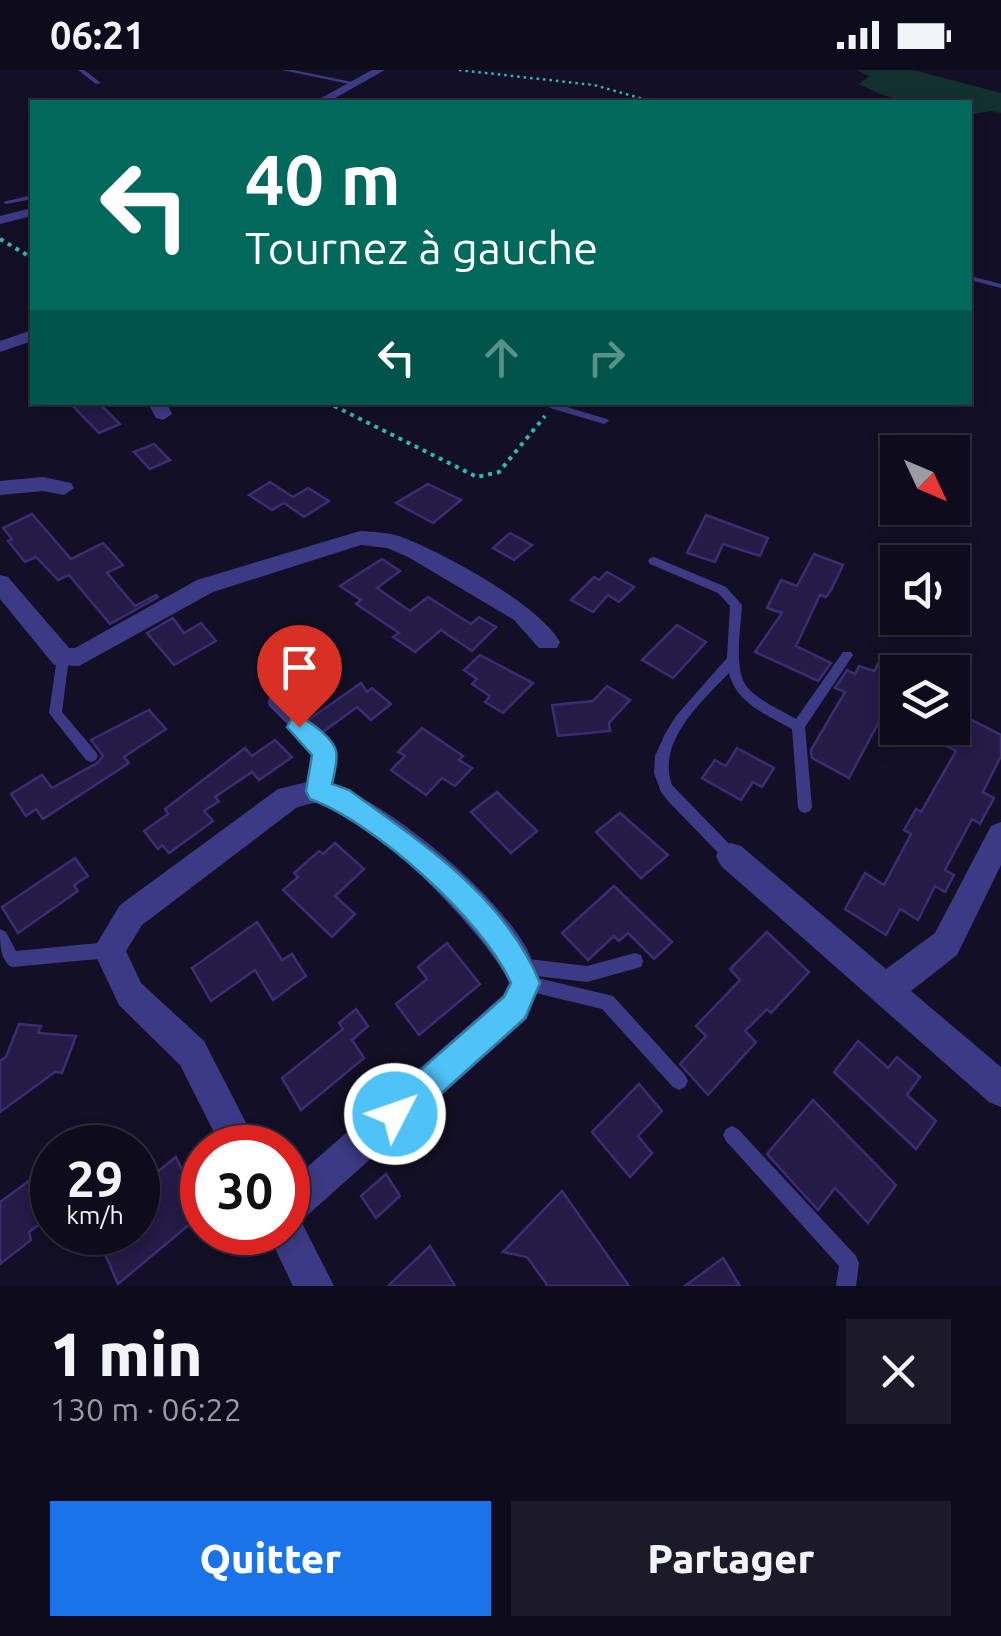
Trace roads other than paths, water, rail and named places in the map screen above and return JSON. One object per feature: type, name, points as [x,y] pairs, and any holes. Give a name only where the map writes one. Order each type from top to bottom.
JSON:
[{"type":"street","points":[[324,100],[380,70]]},
{"type":"street","points":[[0,347],[30,336]]},
{"type":"street","points":[[0,488],[43,484],[64,488]]},
{"type":"street","points":[[0,583],[63,658],[78,657],[205,586],[360,538],[390,541],[522,614],[548,642]]},
{"type":"street","points":[[230,1125],[192,1052],[130,994],[108,950],[130,914],[288,798],[319,791],[340,798],[429,864],[472,905],[522,974],[515,1007],[310,1189]]},
{"type":"street","points":[[885,990],[946,944],[1001,835]]},
{"type":"street","points":[[731,856],[1001,1090]]},
{"type":"street","points":[[298,1255],[314,1286]]},
{"type":"lane","points":[[81,70],[98,82]]},
{"type":"lane","points":[[286,70],[354,83]]},
{"type":"lane","points":[[6,202],[30,197]]},
{"type":"lane","points":[[972,279],[1001,286]]},
{"type":"lane","points":[[553,406],[604,421]]},
{"type":"lane","points":[[654,561],[722,590],[736,605],[732,675],[748,700],[798,726]]},
{"type":"lane","points":[[805,807],[798,726],[847,655]]},
{"type":"lane","points":[[63,658],[55,713],[91,756]]},
{"type":"lane","points":[[731,856],[713,833],[667,790],[657,770],[662,747],[734,658]]},
{"type":"lane","points":[[274,702],[324,752],[319,791]]},
{"type":"lane","points":[[0,937],[12,960],[108,950]]},
{"type":"lane","points":[[522,974],[587,974],[635,961]]},
{"type":"lane","points":[[522,974],[607,1002],[679,1082]]},
{"type":"lane","points":[[732,1135],[849,1263],[846,1286]]}]
